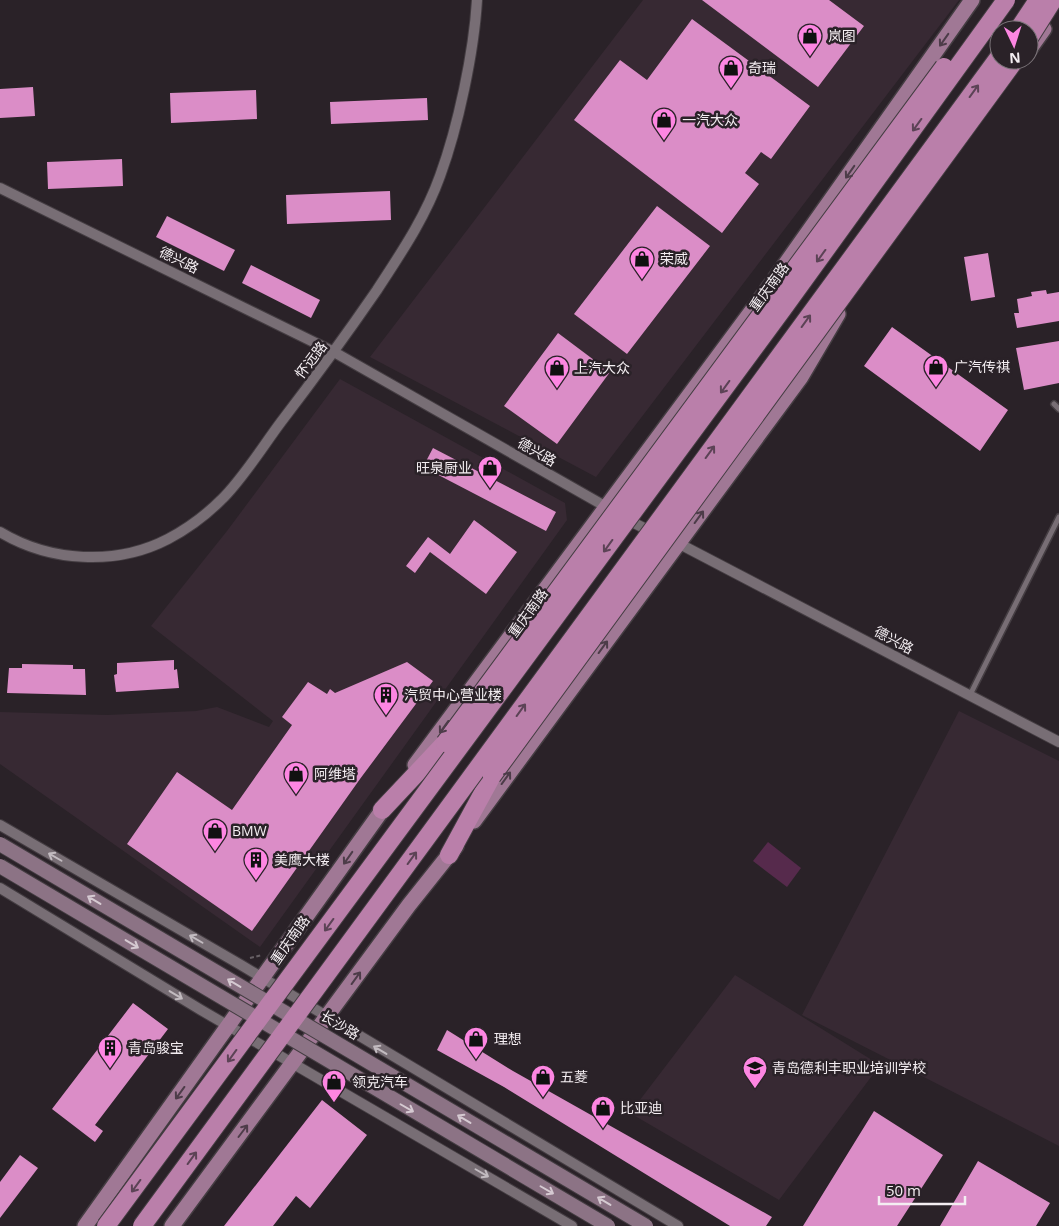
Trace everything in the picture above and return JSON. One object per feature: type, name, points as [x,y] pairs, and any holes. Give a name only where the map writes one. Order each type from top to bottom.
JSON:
[{"type":"highway","points":[[382,810],[446,743],[994,0]]},
{"type":"highway","points":[[106,1226],[793,294],[1006,0]]},
{"type":"highway","points":[[1025,20],[1038,0]]},
{"type":"highway","points":[[1039,22],[1053,0]]},
{"type":"highway","points":[[142,1226],[989,70]]},
{"type":"highway","points":[[449,856],[492,776],[1008,70]]},
{"type":"main road","name":"重庆南路","points":[[85,1226],[382,810],[765,293],[972,0]]},
{"type":"main road","points":[[1039,35],[1059,6]]},
{"type":"main road","points":[[172,1226],[328,1018],[409,905],[449,856],[680,544],[801,377],[853,288],[1015,70]]},
{"type":"main road","name":"长沙路","points":[[0,844],[646,1226]]},
{"type":"main road","points":[[0,866],[608,1226]]},
{"type":"street","name":"怀远路","points":[[0,532],[43,552],[79,558],[129,554],[167,540],[191,525],[222,499],[334,352],[416,231],[440,176],[455,124],[470,52],[477,0]]},
{"type":"street","name":"德兴路","points":[[0,188],[334,352],[633,524],[680,544],[1059,742]]},
{"type":"street","name":"长沙路","points":[[0,825],[262,978],[678,1226]]},
{"type":"street","points":[[0,888],[228,1025],[572,1226]]},
{"type":"lane","points":[[1054,404],[1059,409]]},
{"type":"lane","points":[[970,695],[1059,517]]},
{"type":"shaded area","points":[[643,0],[959,0],[596,477],[370,357]]},
{"type":"shaded area","points":[[340,379],[565,503],[567,520],[260,947],[0,764],[0,712],[107,715],[196,711],[217,707],[269,727],[273,721],[151,626],[227,531]]},
{"type":"shaded area","points":[[959,711],[1059,761],[1059,1146],[802,1015]]},
{"type":"shaded area","points":[[768,842],[801,868],[787,887],[753,861]]},
{"type":"shaded area","name":"青岛德利丰职业培训学校","points":[[735,975],[880,1065],[779,1200],[630,1113]]},
{"type":"building","name":"岚图","points":[[702,0],[829,0],[864,26],[818,87]]},
{"type":"building","points":[[692,19],[810,106],[771,159],[761,152],[745,173],[759,184],[722,233],[574,120],[620,60],[647,80]]},
{"type":"building","points":[[33,87],[35,116],[0,118],[0,89]]},
{"type":"building","points":[[256,90],[257,119],[171,123],[170,93]]},
{"type":"building","points":[[427,98],[428,120],[331,124],[330,102]]},
{"type":"building","points":[[122,159],[123,186],[48,189],[47,162]]},
{"type":"building","points":[[390,191],[391,220],[287,224],[286,195]]},
{"type":"building","name":"荣威","points":[[657,206],[710,246],[627,354],[574,314]]},
{"type":"building","points":[[167,216],[235,250],[224,271],[156,237]]},
{"type":"building","points":[[988,253],[995,297],[971,301],[964,257]]},
{"type":"building","points":[[251,265],[320,300],[311,318],[242,283]]},
{"type":"building","points":[[1046,290],[1047,294],[1059,292],[1059,321],[1017,328],[1014,313],[1019,313],[1017,299],[1032,296],[1031,292]]},
{"type":"building","name":"广汽传祺","points":[[892,327],[1008,410],[980,451],[864,366]]},
{"type":"building","name":"上汽大众","points":[[558,333],[610,372],[557,444],[504,406]]},
{"type":"building","points":[[1059,341],[1059,383],[1024,390],[1016,348]]},
{"type":"building","name":"旺泉厨业","points":[[433,448],[556,512],[546,531],[423,467]]},
{"type":"building","points":[[474,520],[517,552],[486,594],[430,552],[415,573],[406,566],[428,537],[450,554]]},
{"type":"building","points":[[174,660],[174,670],[177,669],[179,688],[116,692],[114,675],[117,674],[117,663]]},
{"type":"building","points":[[407,662],[433,681],[360,779],[252,931],[127,844],[177,772],[232,810],[292,725],[282,717],[308,682],[327,694],[330,689],[335,693]]},
{"type":"building","points":[[22,664],[73,665],[73,669],[85,669],[86,695],[7,693],[9,668],[22,668]]},
{"type":"building","name":"青岛骏宝","points":[[133,1003],[168,1029],[95,1125],[103,1131],[95,1142],[52,1109]]},
{"type":"building","points":[[447,1030],[513,1071],[772,1217],[766,1226],[730,1226],[504,1087],[437,1050]]},
{"type":"building","points":[[322,1100],[367,1135],[310,1208],[296,1196],[273,1226],[224,1226]]},
{"type":"building","points":[[874,1111],[943,1155],[897,1226],[803,1226]]},
{"type":"building","points":[[20,1155],[38,1168],[0,1218],[0,1182]]},
{"type":"building","points":[[978,1161],[1050,1203],[1036,1226],[940,1226]]},
{"type":"place","name":"岚图","points":[[810,57]]},
{"type":"place","name":"奇瑞","points":[[731,89]]},
{"type":"place","name":"一汽大众","points":[[664,141]]},
{"type":"place","name":"荣威","points":[[642,280]]},
{"type":"place","name":"广汽传祺","points":[[936,388]]},
{"type":"place","name":"上汽大众","points":[[557,389]]},
{"type":"place","name":"旺泉厨业","points":[[490,489]]},
{"type":"place","name":"汽贸中心营业楼","points":[[386,716]]},
{"type":"place","name":"阿维塔","points":[[296,795]]},
{"type":"place","name":"BMW","points":[[215,852]]},
{"type":"place","name":"美鹰大楼","points":[[256,881]]},
{"type":"place","name":"理想","points":[[476,1060]]},
{"type":"place","name":"青岛骏宝","points":[[110,1069]]},
{"type":"place","name":"青岛德利丰职业培训学校","points":[[755,1089]]},
{"type":"place","name":"五菱","points":[[543,1098]]},
{"type":"place","name":"领克汽车","points":[[334,1103]]},
{"type":"place","name":"比亚迪","points":[[603,1129]]}]
